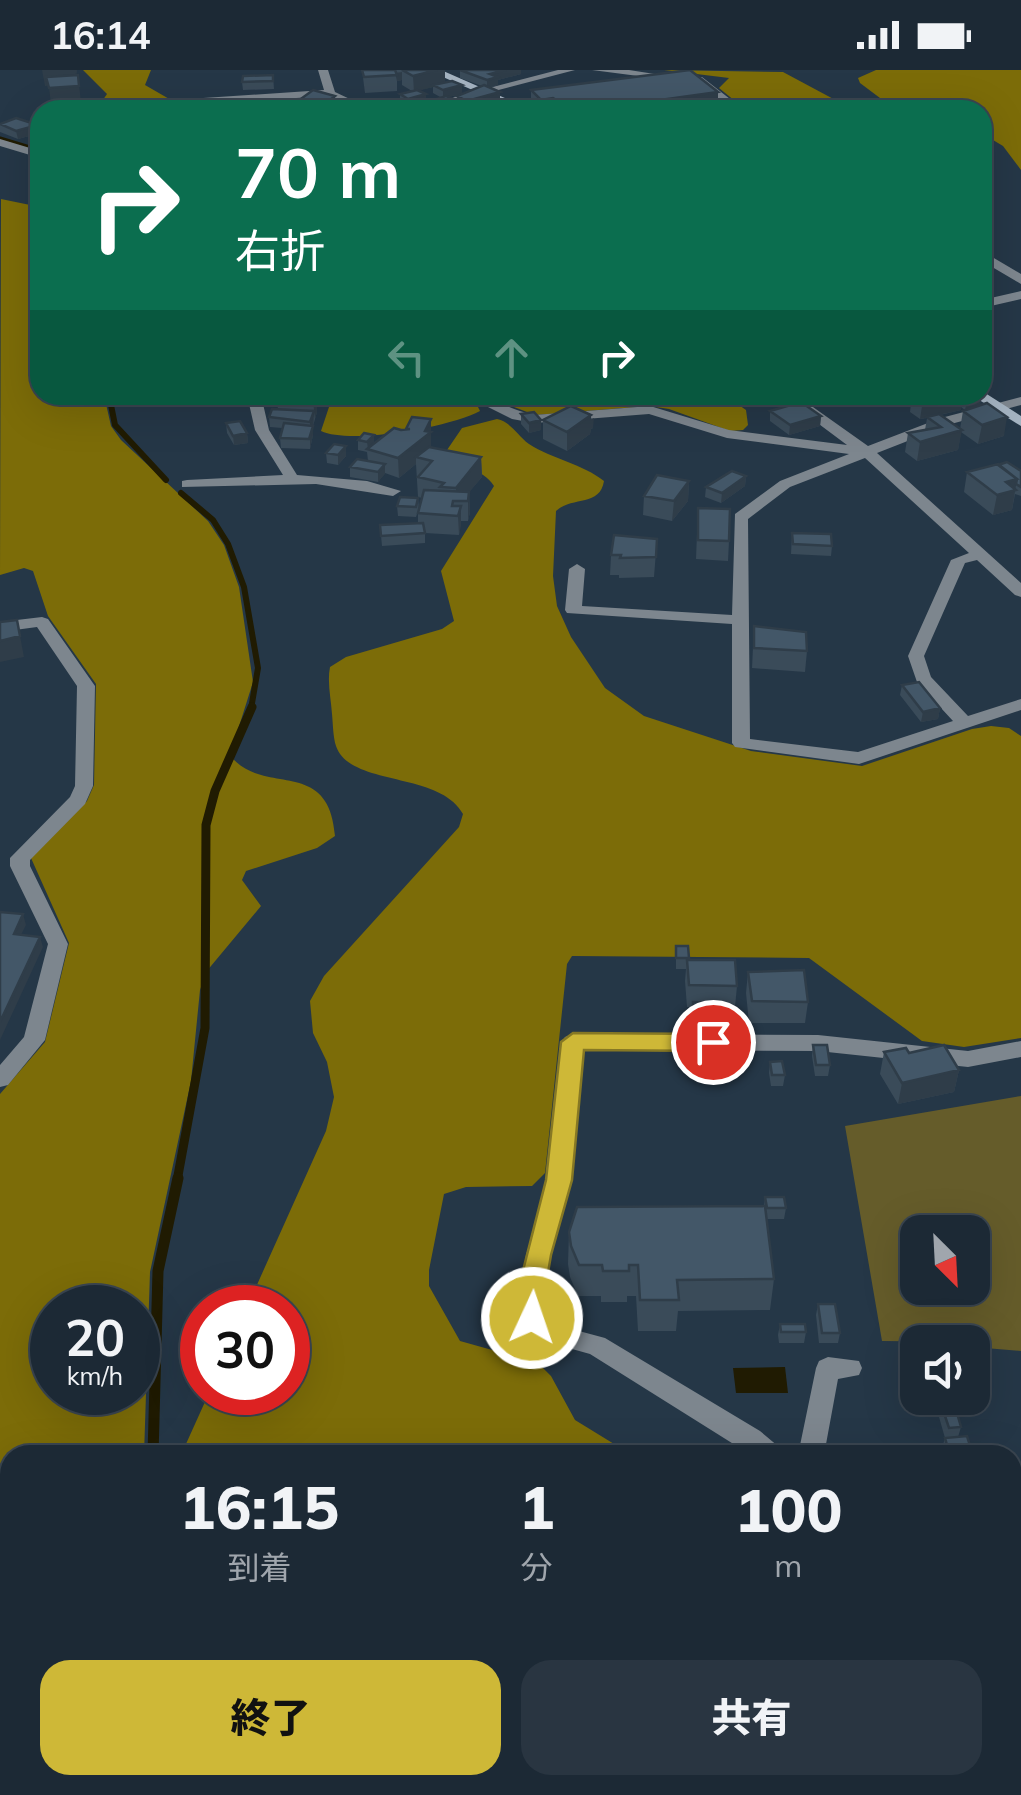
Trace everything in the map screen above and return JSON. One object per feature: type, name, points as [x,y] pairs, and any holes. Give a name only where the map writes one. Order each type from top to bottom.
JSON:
[{"type":"street","points":[[323,70],[330,93]]},
{"type":"street","points":[[432,70],[499,100]]},
{"type":"street","points":[[450,100],[570,70]]},
{"type":"street","points":[[597,70],[652,77],[694,76],[726,100]]},
{"type":"street","points":[[231,100],[330,93],[346,100]]},
{"type":"street","points":[[0,142],[30,151]]},
{"type":"street","points":[[992,261],[1021,280]]},
{"type":"street","points":[[992,302],[1021,296]]},
{"type":"street","points":[[992,402],[1021,422]]},
{"type":"street","points":[[1021,402],[946,421],[785,484],[740,517],[741,743],[858,758],[1021,704]]},
{"type":"street","points":[[256,405],[262,430],[290,470],[290,478]]},
{"type":"street","points":[[493,405],[534,419],[650,410],[727,434],[867,452]]},
{"type":"street","points":[[801,405],[867,452],[1021,592]]},
{"type":"street","points":[[187,484],[290,478],[356,482],[392,490]]},
{"type":"street","points":[[965,723],[923,678],[916,656],[959,560],[980,555]]},
{"type":"street","points":[[577,570],[573,610],[741,620]]},
{"type":"street","points":[[0,627],[42,622],[86,686],[84,786],[78,800],[20,858],[20,866],[58,944],[34,1040],[0,1079]]},
{"type":"street","points":[[758,1445],[596,1345],[546,1332],[532,1318],[529,1302],[538,1255],[559,1180],[573,1042],[818,1043],[968,1059],[1021,1049]]},
{"type":"street","points":[[813,1445],[828,1368],[850,1368]]},
{"type":"shaded area","points":[[83,70],[151,70],[145,85],[171,100],[103,100],[107,94]]},
{"type":"shaded area","points":[[664,70],[783,72],[835,100],[734,100],[719,88],[729,78]]},
{"type":"shaded area","points":[[876,70],[1021,70],[1021,170],[1003,146],[992,139],[992,100],[883,100],[858,78]]},
{"type":"shaded area","points":[[1,199],[30,205],[30,405],[106,405],[111,426],[121,440],[208,521],[224,545],[239,587],[253,682],[230,755],[243,768],[308,786],[321,795],[330,811],[335,836],[317,848],[246,871],[242,880],[261,906],[206,972],[200,990],[191,1081],[150,1285],[30,1285],[30,1415],[145,1415],[144,1445],[0,1445],[0,1094],[45,1042],[69,943],[31,858],[87,801],[94,785],[96,684],[48,616],[33,571],[24,568],[0,575]]},
{"type":"shaded area","points":[[330,405],[477,405],[480,411],[447,423],[401,432],[354,436],[321,431]]},
{"type":"shaded area","points":[[508,405],[739,405],[746,410],[748,425],[743,430],[730,431],[669,409],[649,406],[535,415]]},
{"type":"shaded area","points":[[497,419],[529,444],[604,481],[597,495],[556,511],[553,576],[557,606],[571,637],[605,688],[644,716],[751,751],[862,766],[972,729],[1009,728],[1021,736],[1021,1038],[964,1047],[922,1041],[809,958],[572,956],[567,964],[545,1173],[532,1186],[466,1187],[444,1194],[429,1286],[460,1341],[538,1363],[551,1376],[575,1420],[616,1445],[186,1445],[199,1415],[310,1415],[310,1285],[257,1285],[326,1131],[334,1097],[327,1062],[313,1033],[310,1001],[324,976],[459,827],[463,814],[452,800],[435,791],[359,768],[345,759],[334,739],[330,667],[346,657],[442,629],[454,621],[441,571],[494,486],[447,450],[462,428]]},
{"type":"shaded area","points":[[1021,1096],[1021,1351],[990,1348],[990,1325],[900,1325],[900,1341],[882,1341],[845,1126]]},
{"type":"shaded area","points":[[785,1367],[788,1393],[736,1393],[733,1368]]},
{"type":"building","points":[[362,70],[395,70],[397,75],[364,77]]},
{"type":"building","points":[[402,70],[437,70],[413,76]]},
{"type":"building","points":[[460,70],[506,70],[490,74],[498,77],[487,80]]},
{"type":"building","points":[[690,70],[718,92],[660,100],[541,100],[531,90]]},
{"type":"building","points":[[78,75],[79,86],[49,88],[46,77]]},
{"type":"building","points":[[273,75],[273,81],[242,82],[243,76]]},
{"type":"building","points":[[452,81],[462,85],[443,90],[433,85]]},
{"type":"building","points":[[484,85],[500,92],[471,100],[457,96]]},
{"type":"building","points":[[313,90],[335,96],[330,100],[299,100]]},
{"type":"building","points":[[417,90],[426,94],[408,99],[400,94]]},
{"type":"building","points":[[16,118],[30,122],[30,127],[16,131],[0,124]]},
{"type":"building","points":[[805,405],[821,416],[790,425],[770,411]]},
{"type":"building","points":[[990,405],[1007,417],[982,425],[963,411]]},
{"type":"building","points":[[571,406],[591,415],[567,432],[543,420]]},
{"type":"building","points":[[272,409],[314,411],[310,422],[269,417]]},
{"type":"building","points":[[534,412],[541,420],[529,423],[521,414]]},
{"type":"building","points":[[939,414],[962,430],[920,442],[908,433],[941,427],[927,417]]},
{"type":"building","points":[[412,417],[431,419],[425,431],[431,432],[398,458],[367,449],[394,428],[401,430],[410,429],[406,429]]},
{"type":"building","points":[[240,421],[247,433],[233,436],[226,423]]},
{"type":"building","points":[[284,423],[313,426],[309,439],[280,438]]},
{"type":"building","points":[[364,433],[374,435],[367,442],[358,440]]},
{"type":"building","points":[[334,444],[346,446],[338,455],[326,453]]},
{"type":"building","points":[[429,447],[481,457],[456,488],[440,487],[444,483],[418,477],[432,461],[416,457]]},
{"type":"building","points":[[357,459],[385,464],[378,472],[350,467]]},
{"type":"building","points":[[1007,462],[1021,471],[1021,487],[1016,484],[1017,479],[998,465]]},
{"type":"building","points":[[998,464],[1017,479],[1006,482],[1016,490],[997,495],[967,472]]},
{"type":"building","points":[[732,471],[746,476],[722,493],[706,487]]},
{"type":"building","points":[[657,475],[689,481],[674,501],[644,496]]},
{"type":"building","points":[[424,490],[469,492],[468,501],[453,501],[452,506],[461,506],[458,516],[418,513]]},
{"type":"building","points":[[400,497],[418,498],[416,507],[397,506]]},
{"type":"building","points":[[698,508],[730,509],[729,541],[698,540]]},
{"type":"building","points":[[423,523],[425,533],[381,536],[380,525]]},
{"type":"building","points":[[792,533],[831,534],[832,546],[793,544]]},
{"type":"building","points":[[614,535],[657,539],[656,557],[611,555]]},
{"type":"building","points":[[17,620],[20,636],[0,641],[0,622]]},
{"type":"building","points":[[754,626],[806,632],[807,651],[754,648]]},
{"type":"building","points":[[919,682],[940,708],[923,712],[902,685]]},
{"type":"building","points":[[0,912],[23,914],[14,934],[40,937],[0,1022]]},
{"type":"building","points":[[676,946],[688,946],[689,958],[676,958]]},
{"type":"building","points":[[687,960],[735,960],[737,986],[689,985]]},
{"type":"building","points":[[804,970],[808,1002],[752,1001],[748,972]]},
{"type":"building","points":[[693,1002],[716,1003],[717,1020],[694,1019]]},
{"type":"building","points":[[813,1045],[827,1045],[830,1065],[816,1065]]},
{"type":"building","points":[[944,1045],[959,1070],[902,1083],[884,1052],[906,1048],[909,1053]]},
{"type":"building","points":[[782,1061],[785,1075],[772,1075],[770,1062]]},
{"type":"building","points":[[765,1197],[784,1197],[786,1208],[767,1208]]},
{"type":"building","points":[[765,1206],[774,1279],[677,1280],[679,1300],[640,1300],[638,1265],[629,1265],[629,1271],[603,1271],[602,1265],[579,1265],[571,1246],[569,1232],[577,1207]]},
{"type":"building","points":[[818,1304],[835,1304],[840,1333],[822,1333]]},
{"type":"building","points":[[780,1324],[805,1324],[806,1332],[781,1332]]},
{"type":"building","points":[[945,1415],[958,1415],[961,1427],[949,1428]]},
{"type":"building","points":[[967,1436],[970,1445],[947,1445],[945,1438]]},
{"type":"waterway","points":[[0,139],[30,148]]},
{"type":"waterway","points":[[111,405],[115,425],[166,480]]},
{"type":"waterway","points":[[181,493],[213,520],[228,544],[244,587],[258,668],[251,709]]},
{"type":"waterway","points":[[177,1181],[205,1028],[206,825],[215,791],[252,707]]},
{"type":"waterway","points":[[153,1445],[158,1271],[178,1178]]},
{"type":"route","points":[[532,1318],[529,1302],[538,1255],[559,1180],[573,1042],[713,1042]]}]
